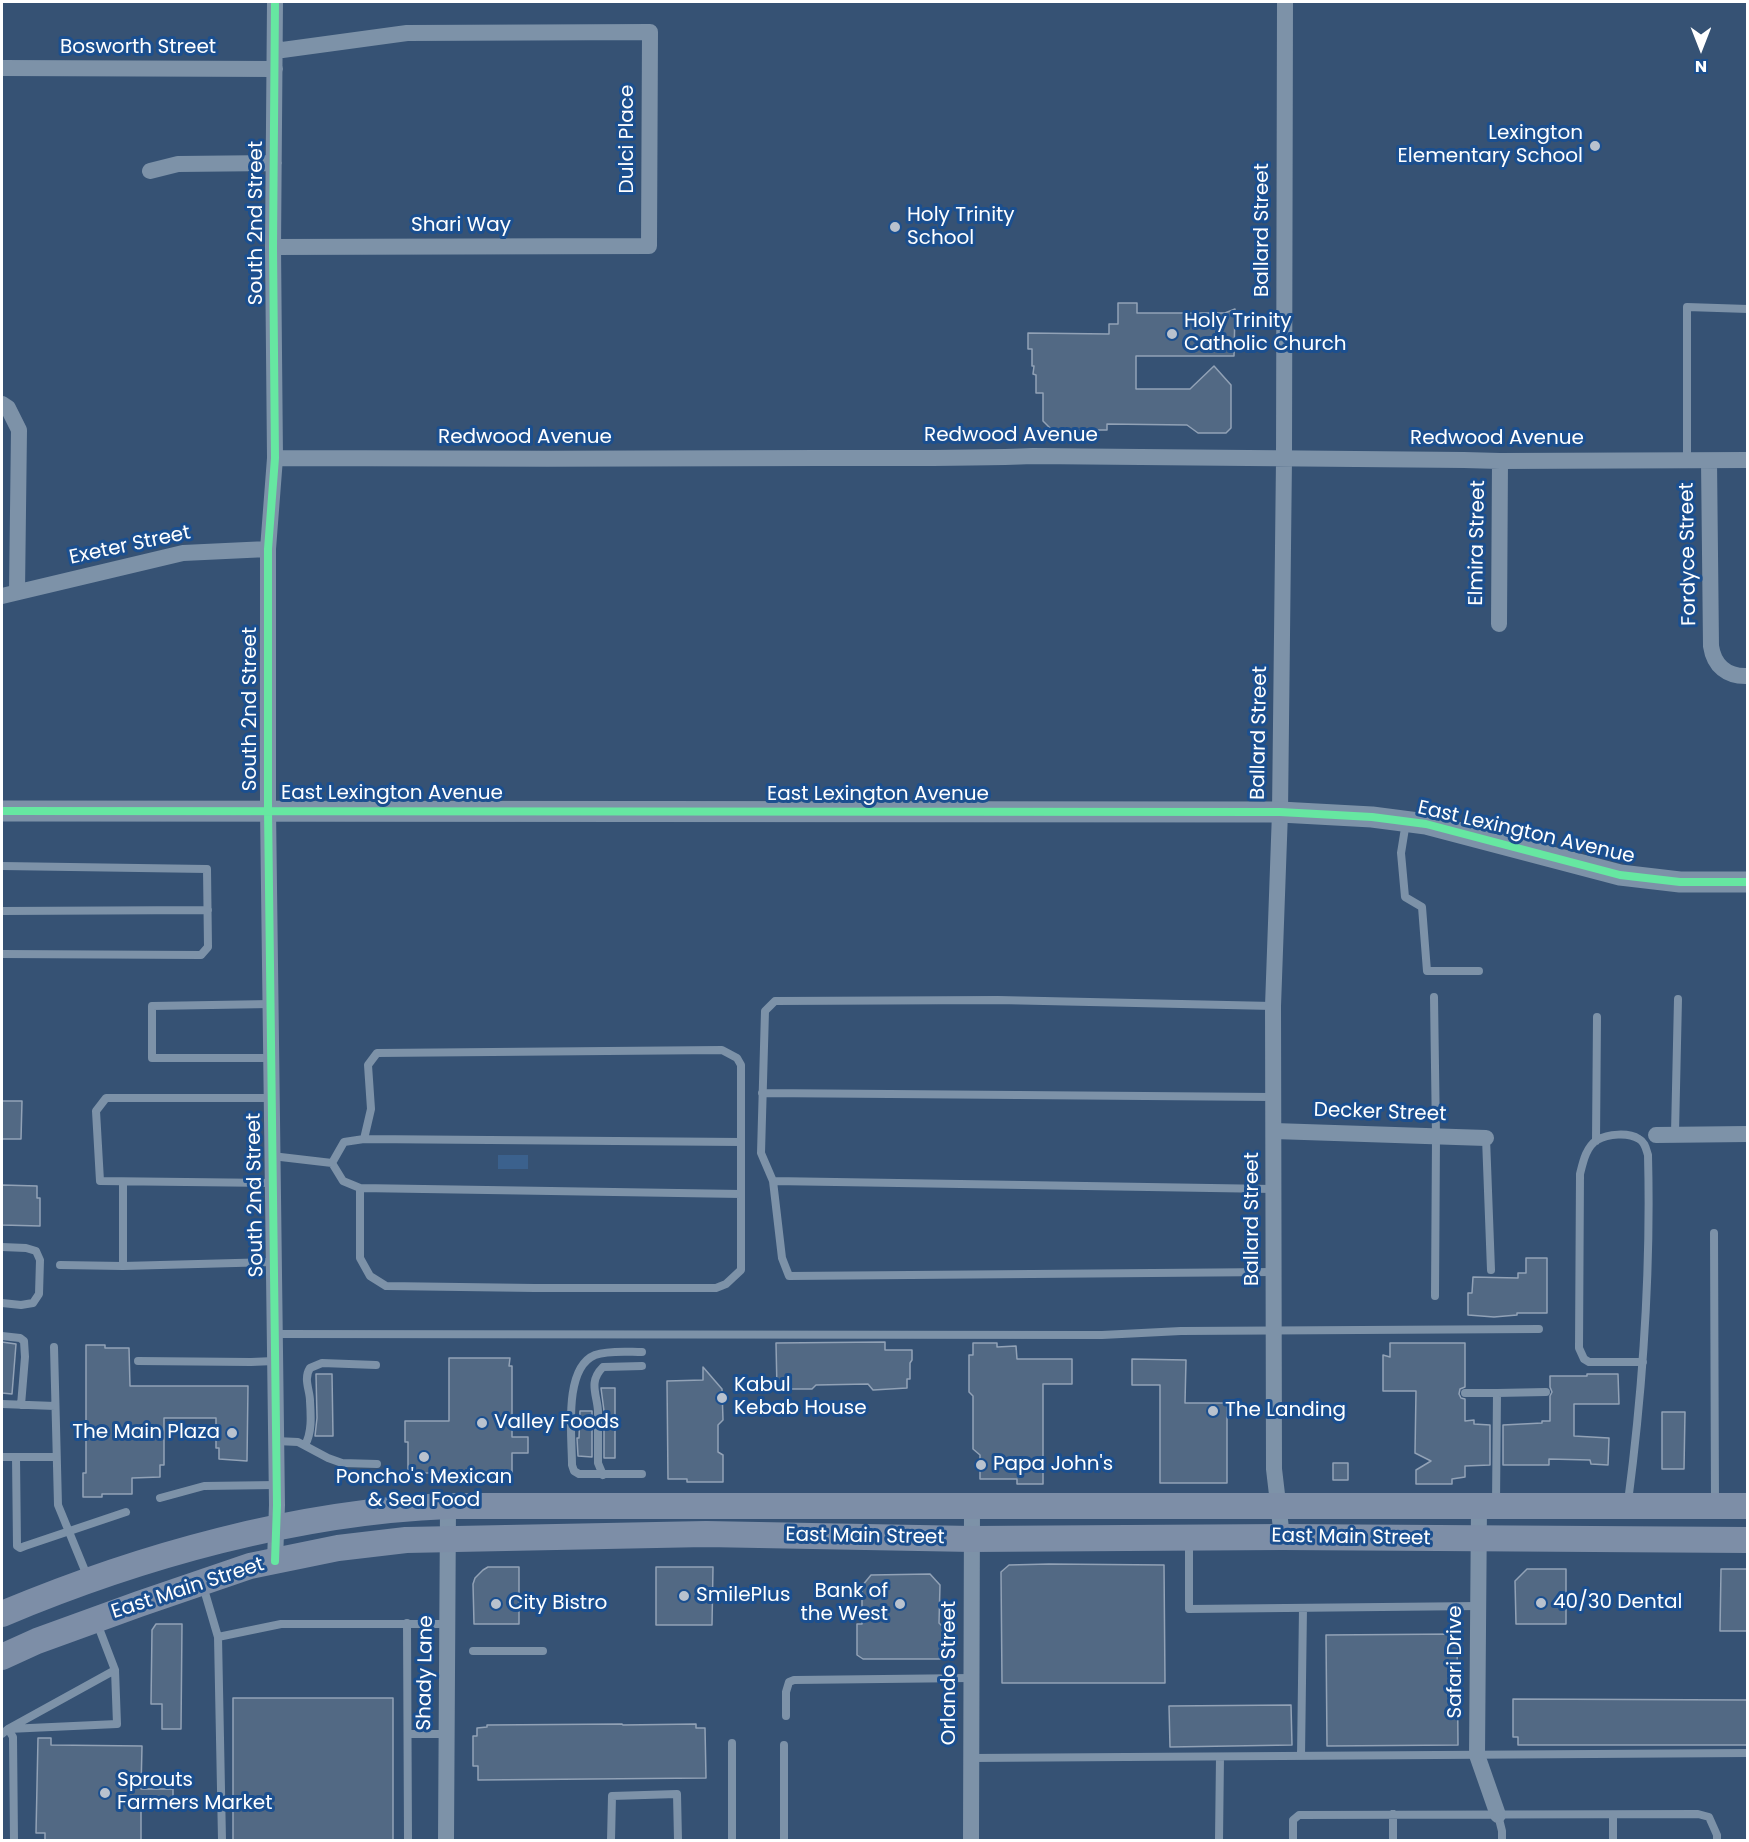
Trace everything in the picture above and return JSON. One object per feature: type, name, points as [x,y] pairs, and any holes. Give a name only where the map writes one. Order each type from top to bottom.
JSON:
[{"type":"main road","name":"East Main Street","points":[[2,1614],[128,1566],[250,1533],[340,1516],[402,1508],[448,1506],[1748,1506]]},
{"type":"main road","points":[[642,1506],[645,1535]]},
{"type":"main road","name":"East Main Street","points":[[5,1656],[95,1620],[249,1566],[338,1548],[406,1540],[706,1534],[972,1539],[1282,1537],[1748,1540]]},
{"type":"street","name":"South 2nd Street","points":[[275,2],[273,246],[275,458],[268,549],[268,810],[276,1441],[275,1561]]},
{"type":"street","name":"Ballard Street","points":[[1282,1537],[1274,1469],[1273,1006],[1280,812],[1284,459],[1285,2]]},
{"type":"street","name":"Dulci Place","points":[[275,51],[407,33],[650,32],[649,246]]},
{"type":"street","name":"Bosworth Street","points":[[2,68],[275,69]]},
{"type":"street","points":[[150,171],[178,164],[274,163]]},
{"type":"street","name":"Shari Way","points":[[273,246],[649,246]]},
{"type":"street","points":[[5,406],[19,430],[9,594]]},
{"type":"street","name":"Redwood Avenue","points":[[275,458],[778,459],[1033,456],[1500,461],[1748,460]]},
{"type":"street","name":"Elmira Street","points":[[1499,624],[1500,461]]},
{"type":"street","name":"Fordyce Street","points":[[1709,461],[1713,658],[1722,669],[1739,676],[1748,676]]},
{"type":"street","name":"Exeter Street","points":[[9,594],[183,553],[268,549]]},
{"type":"street","name":"East Lexington Avenue","points":[[2,811],[1280,812],[1372,817],[1426,824],[1620,875],[1680,882],[1748,882]]},
{"type":"street","name":"Decker Street","points":[[1274,1131],[1485,1138]]},
{"type":"street","points":[[1656,1135],[1748,1134]]},
{"type":"street","name":"Safari Drive","points":[[1488,1505],[1479,1539],[1477,1755],[1498,1815]]},
{"type":"street","name":"Shady Lane","points":[[446,1840],[448,1506]]},
{"type":"street","name":"Orlando Street","points":[[971,1840],[972,1506]]},
{"type":"lane","points":[[1687,460],[1687,307],[1748,309]]},
{"type":"lane","points":[[1406,821],[1401,853],[1405,897],[1422,907],[1427,971],[1479,971]]},
{"type":"lane","points":[[2,866],[207,869],[208,947],[201,955],[2,954]]},
{"type":"lane","points":[[2,911],[207,910]]},
{"type":"lane","points":[[1434,997],[1435,1296]]},
{"type":"lane","points":[[1675,1133],[1678,999]]},
{"type":"lane","points":[[1273,1006],[998,1000],[775,1001],[765,1011],[761,1153],[773,1180],[782,1258],[789,1276],[1274,1272]]},
{"type":"lane","points":[[270,1004],[152,1006],[152,1058],[271,1058]]},
{"type":"lane","points":[[1596,1141],[1597,1017]]},
{"type":"lane","points":[[360,1188],[360,1258],[370,1276],[386,1286],[716,1288],[726,1284],[741,1270],[741,1065],[737,1058],[722,1050],[377,1053],[368,1065],[371,1109],[364,1139]]},
{"type":"lane","points":[[762,1093],[1273,1097]]},
{"type":"lane","points":[[272,1098],[105,1098],[96,1111],[100,1181],[272,1183]]},
{"type":"lane","points":[[1628,1505],[1643,1362],[1650,1220],[1648,1155],[1645,1145],[1639,1138],[1629,1135],[1612,1135],[1596,1141],[1585,1156],[1580,1174],[1579,1348],[1584,1359],[1589,1362],[1643,1362]]},
{"type":"lane","points":[[1485,1138],[1491,1270]]},
{"type":"lane","points":[[332,1163],[344,1142],[364,1139],[741,1142]]},
{"type":"lane","points":[[272,1156],[332,1163]]},
{"type":"lane","points":[[332,1163],[343,1181],[360,1188],[741,1194]]},
{"type":"lane","points":[[773,1180],[1273,1189]]},
{"type":"lane","points":[[123,1182],[123,1266]]},
{"type":"lane","points":[[1714,1233],[1715,1506]]},
{"type":"lane","points":[[2,1247],[26,1248],[36,1251],[40,1260],[39,1294],[33,1303],[2,1304]]},
{"type":"lane","points":[[60,1265],[123,1266],[273,1262]]},
{"type":"lane","points":[[274,1334],[1102,1335],[1181,1331],[1539,1329]]},
{"type":"lane","points":[[2,1336],[20,1338],[24,1341],[21,1405]]},
{"type":"lane","points":[[54,1347],[58,1505],[89,1581]]},
{"type":"lane","points":[[642,1352],[594,1355],[583,1363],[574,1382],[572,1393],[572,1465],[574,1471],[579,1474],[642,1474]]},
{"type":"lane","points":[[138,1361],[274,1361]]},
{"type":"lane","points":[[305,1445],[310,1437],[310,1402],[306,1378],[310,1368],[322,1363],[376,1365]]},
{"type":"lane","points":[[603,1475],[598,1463],[598,1411],[594,1398],[596,1377],[603,1367],[642,1366]]},
{"type":"lane","points":[[1465,1393],[1546,1392]]},
{"type":"lane","points":[[1488,1505],[1497,1393]]},
{"type":"lane","points":[[2,1404],[55,1406]]},
{"type":"lane","points":[[276,1441],[298,1442],[342,1463],[377,1464]]},
{"type":"lane","points":[[2,1456],[56,1457]]},
{"type":"lane","points":[[16,1457],[17,1546],[20,1548],[126,1512]]},
{"type":"lane","points":[[160,1498],[204,1486],[276,1485]]},
{"type":"lane","points":[[1189,1538],[1189,1609],[1478,1606]]},
{"type":"lane","points":[[202,1582],[218,1637],[222,1840]]},
{"type":"lane","points":[[1301,1756],[1303,1608]]},
{"type":"lane","points":[[5,1731],[117,1724],[115,1670],[95,1620]]},
{"type":"lane","points":[[407,1623],[408,1840]]},
{"type":"lane","points":[[218,1637],[281,1624],[448,1624]]},
{"type":"lane","points":[[472,1651],[543,1651]]},
{"type":"lane","points":[[5,1731],[115,1670]]},
{"type":"lane","points":[[786,1716],[786,1692],[789,1682],[794,1680],[971,1678]]},
{"type":"lane","points":[[5,1731],[13,1737],[14,1840]]},
{"type":"lane","points":[[408,1734],[447,1734]]},
{"type":"lane","points":[[732,1743],[732,1840]]},
{"type":"lane","points":[[784,1745],[784,1840]]},
{"type":"lane","points":[[971,1758],[1748,1754]]},
{"type":"lane","points":[[1219,1840],[1220,1757]]},
{"type":"lane","points":[[611,1840],[612,1796],[677,1794],[678,1840]]},
{"type":"lane","points":[[1393,1814],[1393,1840]]},
{"type":"lane","points":[[1293,1840],[1293,1820],[1299,1815],[1393,1814],[1698,1814],[1709,1817],[1717,1840]]},
{"type":"lane","points":[[1498,1815],[1502,1840]]},
{"type":"lane","points":[[1613,1815],[1613,1840]]},
{"type":"water","points":[[498,1155],[528,1155],[528,1169],[498,1169]]},
{"type":"building","points":[[1118,303],[1137,303],[1137,313],[1225,313],[1235,309],[1234,356],[1136,356],[1136,389],[1190,389],[1214,366],[1231,385],[1231,428],[1226,433],[1198,433],[1187,425],[1107,424],[1107,430],[1052,430],[1043,421],[1043,393],[1036,393],[1036,375],[1033,374],[1032,349],[1028,349],[1028,333],[1109,334],[1109,324],[1118,324]]},
{"type":"building","points":[[2,1101],[22,1101],[21,1139],[2,1139]]},
{"type":"building","points":[[2,1185],[37,1186],[37,1198],[40,1198],[40,1226],[2,1225]]},
{"type":"building","points":[[1526,1258],[1547,1258],[1547,1313],[1517,1313],[1517,1315],[1494,1317],[1468,1315],[1468,1293],[1472,1293],[1473,1277],[1518,1278],[1518,1273],[1526,1273]]},
{"type":"building","points":[[2,1342],[16,1344],[12,1394],[2,1393]]},
{"type":"building","points":[[885,1342],[885,1350],[912,1350],[910,1379],[907,1379],[907,1388],[873,1390],[868,1384],[816,1385],[812,1389],[777,1389],[776,1343]]},
{"type":"building","points":[[973,1343],[997,1343],[997,1347],[1016,1346],[1017,1359],[1072,1359],[1072,1384],[1043,1384],[1043,1484],[1017,1484],[1017,1479],[980,1479],[980,1455],[973,1449],[973,1396],[969,1392],[969,1355],[973,1355]]},
{"type":"building","points":[[1390,1343],[1465,1343],[1465,1387],[1460,1389],[1459,1394],[1465,1399],[1465,1421],[1474,1420],[1474,1424],[1490,1425],[1490,1465],[1465,1466],[1465,1477],[1452,1479],[1452,1484],[1416,1484],[1416,1470],[1431,1461],[1415,1453],[1416,1391],[1383,1391],[1383,1355],[1390,1357]]},
{"type":"building","points":[[86,1345],[129,1348],[130,1386],[248,1386],[247,1461],[219,1459],[219,1448],[216,1448],[216,1418],[164,1418],[164,1465],[160,1465],[160,1477],[132,1478],[132,1494],[102,1494],[102,1497],[83,1497],[83,1473],[86,1473]]},
{"type":"building","name":"Valley Foods","points":[[449,1358],[510,1358],[512,1437],[528,1437],[528,1453],[512,1453],[512,1477],[408,1473],[405,1421],[449,1421]]},
{"type":"building","points":[[1132,1359],[1186,1360],[1185,1403],[1227,1403],[1227,1483],[1160,1483],[1160,1385],[1132,1385]]},
{"type":"building","points":[[703,1367],[722,1389],[723,1420],[718,1425],[718,1452],[723,1455],[723,1482],[687,1482],[687,1479],[668,1479],[667,1381],[703,1380]]},
{"type":"building","points":[[316,1374],[332,1374],[333,1436],[315,1436]]},
{"type":"building","points":[[1587,1374],[1618,1374],[1619,1404],[1574,1404],[1574,1436],[1609,1438],[1608,1465],[1591,1464],[1590,1460],[1549,1459],[1549,1465],[1503,1465],[1503,1425],[1550,1421],[1552,1392],[1550,1376],[1587,1376]]},
{"type":"building","points":[[601,1388],[615,1388],[615,1458],[604,1458],[604,1411]]},
{"type":"building","points":[[580,1411],[592,1411],[592,1457],[578,1456]]},
{"type":"building","points":[[1662,1412],[1685,1412],[1684,1469],[1662,1469]]},
{"type":"building","points":[[1333,1463],[1348,1463],[1348,1480],[1333,1480]]},
{"type":"building","points":[[1009,1565],[1164,1565],[1165,1683],[1002,1683],[1001,1572]]},
{"type":"building","name":"City Bistro","points":[[488,1567],[519,1567],[519,1624],[474,1624],[473,1584],[475,1578]]},
{"type":"building","name":"SmilePlus","points":[[656,1567],[713,1567],[712,1625],[656,1625]]},
{"type":"building","name":"40/30 Dental","points":[[1527,1569],[1566,1569],[1566,1624],[1516,1624],[1515,1581]]},
{"type":"building","points":[[1721,1569],[1748,1569],[1748,1631],[1720,1631]]},
{"type":"building","name":"Bank of the West","points":[[930,1574],[940,1585],[939,1623],[944,1628],[945,1654],[940,1659],[863,1659],[857,1655],[857,1624],[862,1624],[862,1586],[871,1575]]},
{"type":"building","points":[[156,1624],[182,1624],[181,1729],[162,1729],[162,1704],[151,1704],[152,1630]]},
{"type":"building","points":[[1457,1634],[1458,1745],[1327,1746],[1326,1635]]},
{"type":"building","points":[[233,1698],[393,1698],[393,1840],[233,1840]]},
{"type":"building","points":[[1513,1699],[1748,1700],[1748,1745],[1518,1745],[1518,1737],[1513,1737]]},
{"type":"building","points":[[1291,1705],[1292,1745],[1170,1747],[1169,1706]]},
{"type":"building","points":[[696,1724],[696,1728],[705,1728],[706,1778],[478,1780],[478,1766],[473,1766],[473,1736],[477,1736],[477,1728],[487,1727],[487,1725]]},
{"type":"building","name":"Sprouts Farmers Market","points":[[38,1738],[51,1738],[51,1745],[142,1746],[141,1789],[173,1789],[173,1806],[141,1806],[141,1840],[45,1840],[45,1833],[36,1833]]},
{"type":"cycle path","points":[[275,2],[273,247],[275,458],[268,549],[268,810],[277,1505],[275,1561]]},
{"type":"cycle path","points":[[2,811],[1280,812],[1372,817],[1426,824],[1620,875],[1680,882],[1748,882]]},
{"type":"place","name":"Lexington Elementary School","points":[[1595,146]]},
{"type":"place","name":"Holy Trinity School","points":[[895,227]]},
{"type":"place","name":"Holy Trinity Catholic Church","points":[[1172,334]]},
{"type":"place","name":"Kabul Kebab House","points":[[722,1398]]},
{"type":"place","name":"The Landing","points":[[1213,1411]]},
{"type":"place","name":"Valley Foods","points":[[482,1423]]},
{"type":"place","name":"The Main Plaza","points":[[232,1433]]},
{"type":"place","name":"Poncho's Mexican & Sea Food","points":[[424,1457]]},
{"type":"place","name":"Papa John's","points":[[981,1465]]},
{"type":"place","name":"SmilePlus","points":[[684,1596]]},
{"type":"place","name":"40/30 Dental","points":[[1541,1603]]},
{"type":"place","name":"City Bistro","points":[[496,1604]]},
{"type":"place","name":"Bank of the West","points":[[900,1604]]},
{"type":"place","name":"Sprouts Farmers Market","points":[[105,1793]]}]
